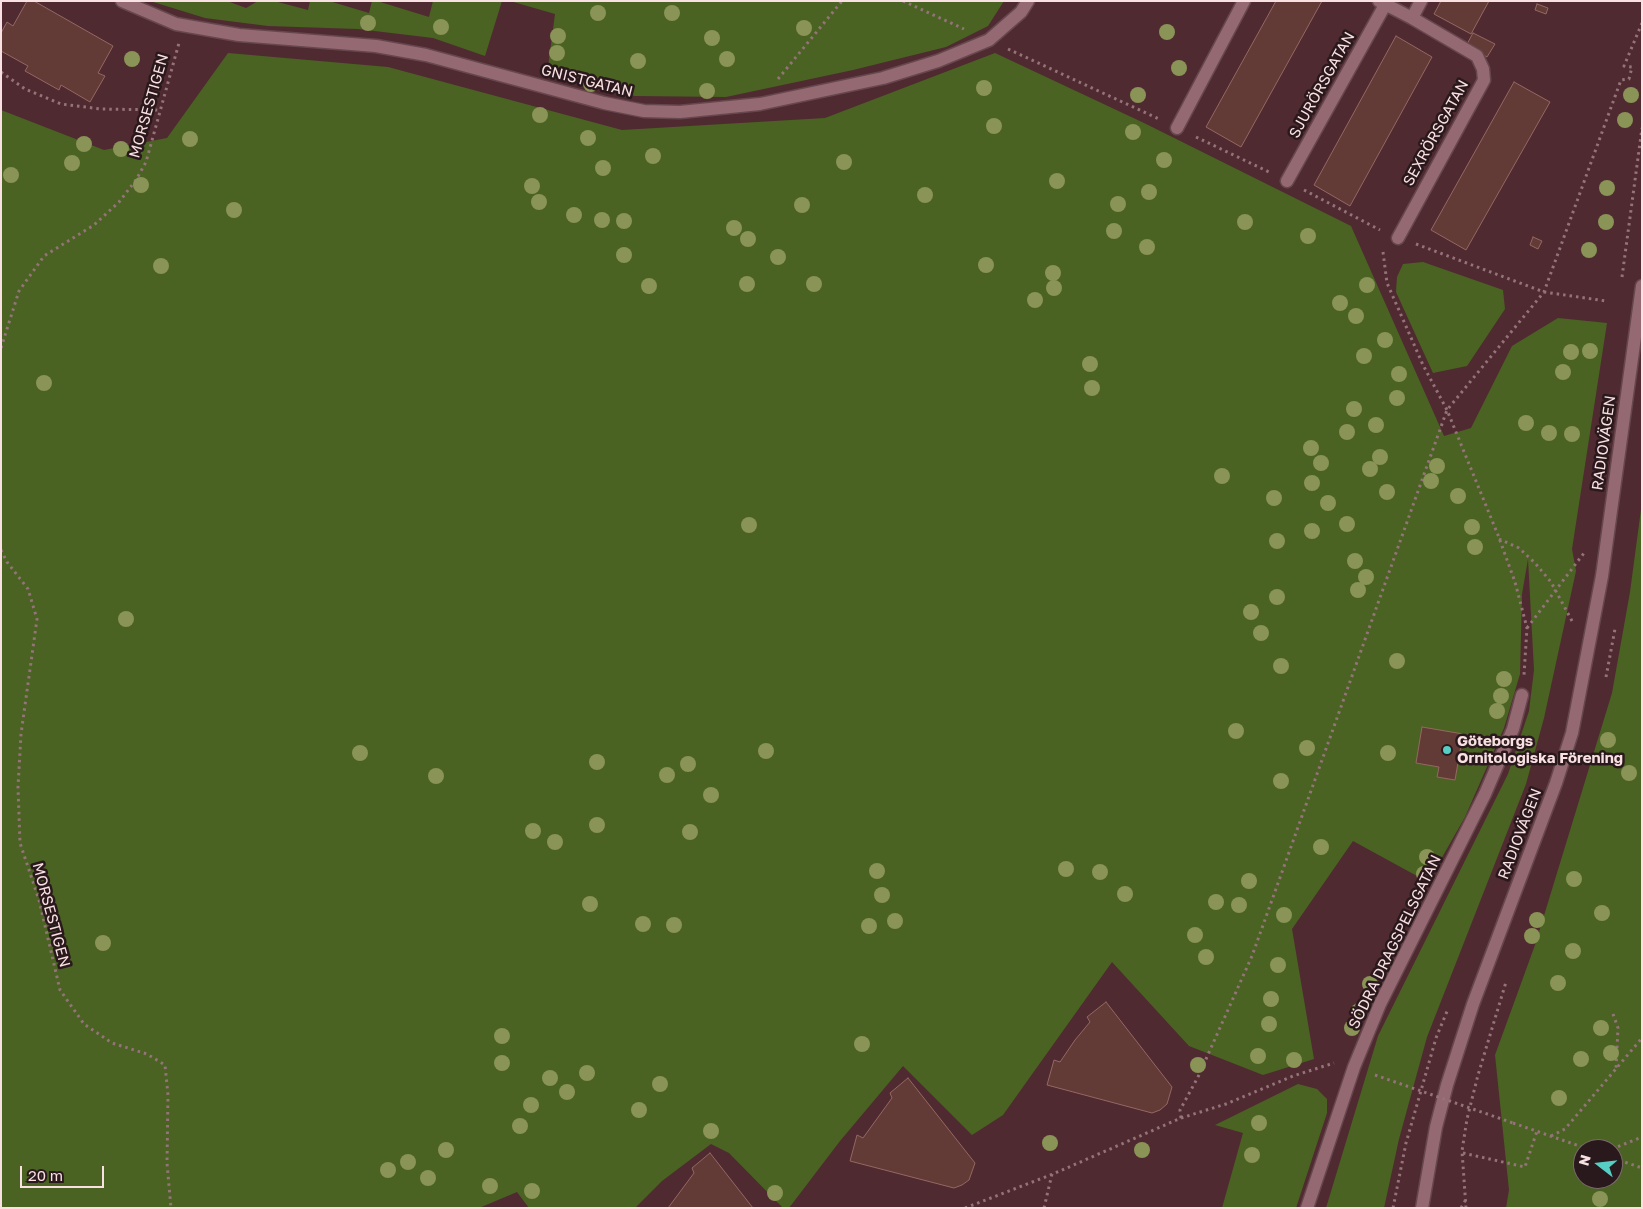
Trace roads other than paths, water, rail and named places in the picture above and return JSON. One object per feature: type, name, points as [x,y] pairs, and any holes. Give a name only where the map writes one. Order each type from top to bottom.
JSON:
[{"type":"street","name":"GNISTGATAN","points":[[122,1],[176,24],[239,35],[376,46],[426,55],[604,103],[644,111],[680,112],[760,104],[883,78],[938,61],[989,40],[1021,12],[1028,1]]},
{"type":"street","points":[[1177,128],[1244,1]]},
{"type":"street","points":[[1412,18],[1421,1]]},
{"type":"street","name":"SEXRÖRSGATAN","points":[[1382,3],[1412,18],[1477,56],[1484,80],[1398,238]]},
{"type":"street","name":"SJURÖRSGATAN","points":[[1287,181],[1382,3]]},
{"type":"street","name":"RADIOVÄGEN","points":[[1422,1208],[1436,1127],[1447,1086],[1473,1004],[1556,783],[1572,733],[1602,576],[1642,286]]},
{"type":"street","name":"SÖDRA DRAGSPELSGATAN","points":[[1307,1208],[1354,1067],[1380,1004],[1485,794],[1513,729],[1522,695]]},
{"type":"place","name":"Göteborgs Ornitologiska Förening","points":[[1447,750]]}]
